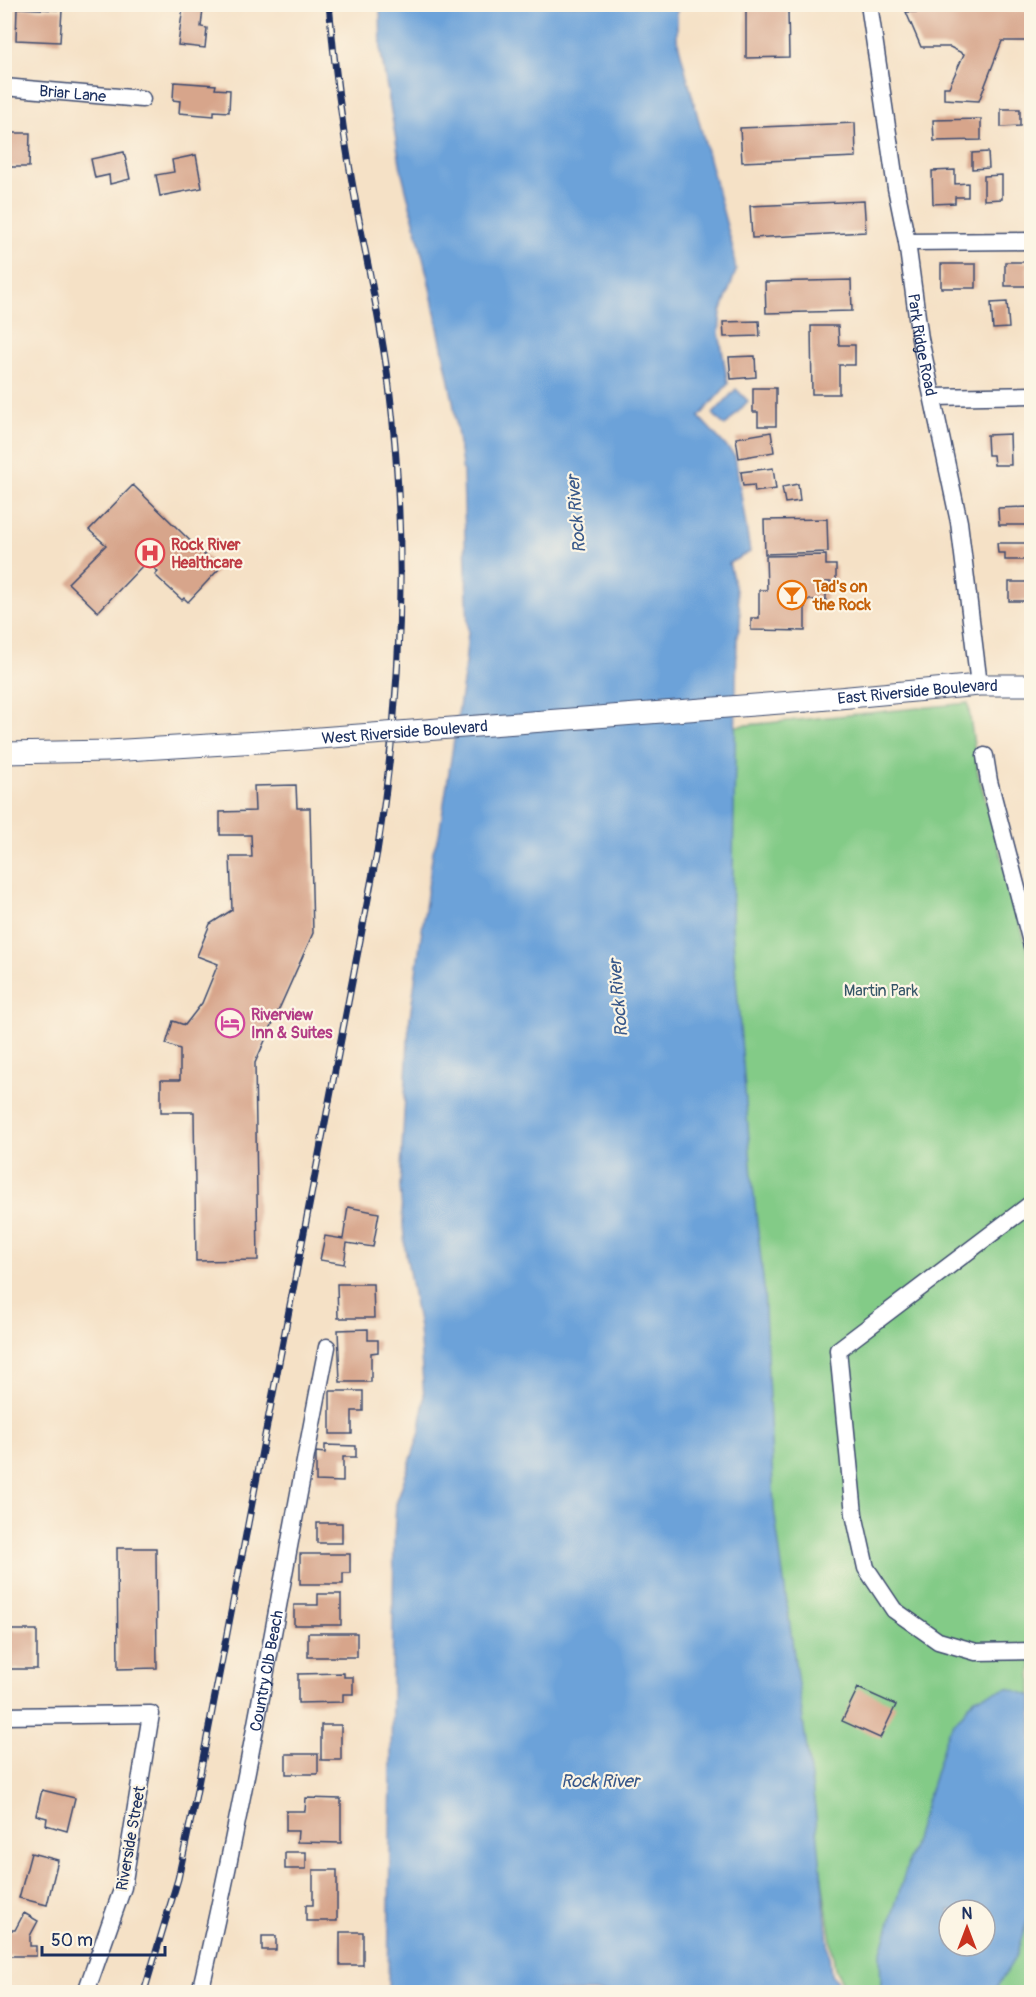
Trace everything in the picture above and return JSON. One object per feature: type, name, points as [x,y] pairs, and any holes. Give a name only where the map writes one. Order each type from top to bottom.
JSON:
[{"type":"main road","name":"East Riverside Boulevard","points":[[806,701],[979,686],[1032,685]]},
{"type":"main road","name":"West Riverside Boulevard","points":[[4,753],[109,752],[806,701]]},
{"type":"street","name":"Park Ridge Road","points":[[869,4],[920,339],[959,522],[979,686]]},
{"type":"street","name":"Briar Lane","points":[[4,87],[142,99]]},
{"type":"street","points":[[907,242],[1032,241]]},
{"type":"street","points":[[933,397],[1032,395]]},
{"type":"street","points":[[985,756],[989,781],[1032,946]]},
{"type":"street","points":[[1032,1203],[838,1350],[854,1514],[866,1568],[894,1610],[938,1641],[976,1652],[1032,1651]]},
{"type":"street","name":"Country Clb Beach","points":[[200,1992],[222,1899],[245,1784],[327,1347]]},
{"type":"street","name":"Riverside Street","points":[[4,1716],[151,1714],[123,1887],[86,1992]]},
{"type":"green space","name":"Martin Park","points":[[968,703],[978,773],[1032,966],[1031,1992],[848,1992],[835,1969],[770,1519],[733,1050],[727,727]]},
{"type":"water","name":"Rock River","points":[[380,5],[677,5],[677,39],[732,245],[736,271],[721,312],[719,333],[728,384],[699,417],[735,456],[750,552],[729,563],[738,599],[740,619],[737,635],[732,927],[752,1177],[764,1288],[774,1509],[815,1808],[831,1975],[847,1992],[388,1992],[396,1504],[420,1432],[424,1397],[419,1328],[405,1248],[400,1187],[409,1024],[433,851],[439,835],[464,676],[468,632],[463,473],[453,401],[428,278],[401,169],[381,53]]},
{"type":"water","points":[[736,389],[748,401],[725,426],[713,414]]},
{"type":"water","points":[[1008,1688],[1032,1696],[1031,1909],[1016,1956],[994,1992],[874,1992],[881,1985],[880,1955],[948,1731],[975,1698]]},
{"type":"building","points":[[183,6],[203,8],[201,27],[207,28],[205,48],[178,45]]},
{"type":"building","points":[[17,8],[62,10],[60,42],[16,40]]},
{"type":"building","points":[[746,10],[788,10],[789,57],[746,58]]},
{"type":"building","points":[[1032,10],[1032,41],[1002,41],[979,101],[944,99],[944,87],[949,87],[964,54],[950,47],[921,47],[906,12]]},
{"type":"building","points":[[174,82],[216,85],[215,89],[230,90],[229,112],[214,111],[214,116],[179,113],[180,101],[173,100]]},
{"type":"building","points":[[1001,109],[1020,109],[1020,126],[1001,127]]},
{"type":"building","points":[[981,119],[981,140],[934,141],[933,120]]},
{"type":"building","points":[[855,123],[856,157],[742,162],[740,128]]},
{"type":"building","points":[[4,133],[30,133],[29,167],[4,167]]},
{"type":"building","points":[[124,152],[130,179],[110,184],[109,175],[95,178],[91,159]]},
{"type":"building","points":[[988,152],[989,168],[972,169],[972,153]]},
{"type":"building","points":[[196,155],[202,188],[160,196],[156,175],[174,172],[172,160]]},
{"type":"building","points":[[955,170],[955,184],[968,183],[968,197],[955,197],[955,203],[933,204],[932,171]]},
{"type":"building","points":[[1002,175],[1002,199],[984,200],[984,176]]},
{"type":"building","points":[[864,201],[866,232],[752,238],[750,206]]},
{"type":"building","points":[[1005,262],[1027,262],[1028,286],[1005,286]]},
{"type":"building","points":[[941,264],[976,264],[976,288],[941,288]]},
{"type":"building","points":[[851,280],[852,311],[766,313],[765,282]]},
{"type":"building","points":[[1007,302],[1009,328],[993,329],[991,303]]},
{"type":"building","points":[[759,321],[760,336],[724,337],[723,322]]},
{"type":"building","points":[[811,326],[838,326],[839,345],[855,345],[855,365],[839,365],[839,394],[812,394]]},
{"type":"building","points":[[755,356],[756,377],[731,379],[729,357]]},
{"type":"building","points":[[753,388],[776,388],[776,426],[758,426],[758,412],[753,412]]},
{"type":"building","points":[[771,432],[774,452],[739,458],[736,438]]},
{"type":"building","points":[[1010,434],[1011,465],[994,465],[993,455],[988,455],[987,435]]},
{"type":"building","points":[[773,468],[776,489],[755,492],[754,485],[743,486],[741,472]]},
{"type":"building","points":[[798,484],[800,501],[785,503],[782,487]]},
{"type":"building","name":"Rock River Healthcare","points":[[133,485],[219,569],[188,602],[184,598],[182,600],[155,575],[158,572],[147,561],[98,612],[68,583],[106,545],[89,530]]},
{"type":"building","points":[[1028,507],[1029,525],[999,525],[998,508]]},
{"type":"building","points":[[827,519],[828,552],[765,554],[764,520]]},
{"type":"building","points":[[997,543],[1026,543],[1026,560],[1005,560],[1005,553],[998,553]]},
{"type":"building","name":"Tad's on the Rock","points":[[826,555],[826,565],[836,565],[836,582],[826,582],[826,600],[805,600],[805,631],[751,630],[751,618],[759,618],[759,590],[767,590],[766,556]]},
{"type":"building","points":[[1009,582],[1032,582],[1032,613],[1029,613],[1029,601],[1009,601]]},
{"type":"building","name":"Riverview Inn & Suites","points":[[296,785],[297,808],[310,808],[313,933],[255,1063],[258,1260],[196,1261],[194,1112],[161,1112],[161,1080],[180,1080],[180,1049],[166,1044],[173,1021],[185,1025],[202,1003],[218,964],[197,956],[210,924],[232,910],[230,857],[252,857],[251,835],[220,835],[220,812],[255,811],[254,786]]},
{"type":"building","points":[[348,1207],[379,1213],[373,1247],[347,1243],[344,1264],[320,1260],[325,1236],[343,1239]]},
{"type":"building","points":[[337,1284],[373,1284],[374,1318],[338,1318]]},
{"type":"building","points":[[368,1329],[368,1340],[378,1340],[378,1352],[371,1353],[371,1382],[340,1382],[338,1330]]},
{"type":"building","points":[[330,1391],[363,1391],[363,1411],[352,1411],[352,1434],[330,1434]]},
{"type":"building","points":[[325,1445],[356,1446],[356,1457],[343,1457],[343,1482],[316,1481],[316,1452],[325,1453]]},
{"type":"building","points":[[317,1523],[342,1523],[342,1543],[317,1543]]},
{"type":"building","points":[[117,1548],[156,1548],[157,1668],[118,1669]]},
{"type":"building","points":[[300,1554],[350,1554],[350,1573],[343,1573],[343,1584],[300,1584]]},
{"type":"building","points":[[318,1594],[341,1594],[341,1625],[294,1625],[294,1605],[318,1605]]},
{"type":"building","points":[[4,1630],[37,1630],[37,1669],[4,1669]]},
{"type":"building","points":[[308,1633],[357,1633],[357,1657],[308,1657]]},
{"type":"building","points":[[344,1673],[344,1677],[353,1677],[353,1694],[343,1694],[343,1702],[298,1703],[298,1674]]},
{"type":"building","points":[[858,1688],[896,1705],[880,1738],[842,1721]]},
{"type":"building","points":[[321,1725],[341,1725],[341,1760],[321,1760]]},
{"type":"building","points":[[286,1754],[318,1754],[318,1774],[286,1774]]},
{"type":"building","points":[[42,1790],[75,1798],[67,1831],[46,1825],[47,1818],[36,1815]]},
{"type":"building","points":[[306,1798],[341,1799],[341,1843],[297,1842],[298,1831],[286,1831],[286,1811],[305,1811]]},
{"type":"building","points":[[285,1852],[306,1852],[306,1869],[285,1869]]},
{"type":"building","points":[[31,1853],[58,1860],[47,1905],[19,1898]]},
{"type":"building","points":[[313,1870],[337,1870],[337,1921],[306,1921],[306,1905],[313,1905]]},
{"type":"building","points":[[24,1913],[38,1921],[30,1936],[30,1946],[36,1946],[36,1956],[4,1956],[4,1930],[15,1930]]},
{"type":"building","points":[[340,1932],[363,1932],[363,1965],[340,1965]]},
{"type":"building","points":[[262,1936],[276,1936],[276,1950],[262,1950]]},
{"type":"railway","points":[[144,1992],[178,1879],[195,1800],[377,852],[392,736],[400,620],[399,503],[395,444],[385,359],[344,133],[329,4]]},
{"type":"place","name":"Rock River Healthcare","points":[[150,553]]},
{"type":"place","name":"Tad's on the Rock","points":[[792,595]]},
{"type":"place","name":"Riverview Inn & Suites","points":[[230,1023]]}]
